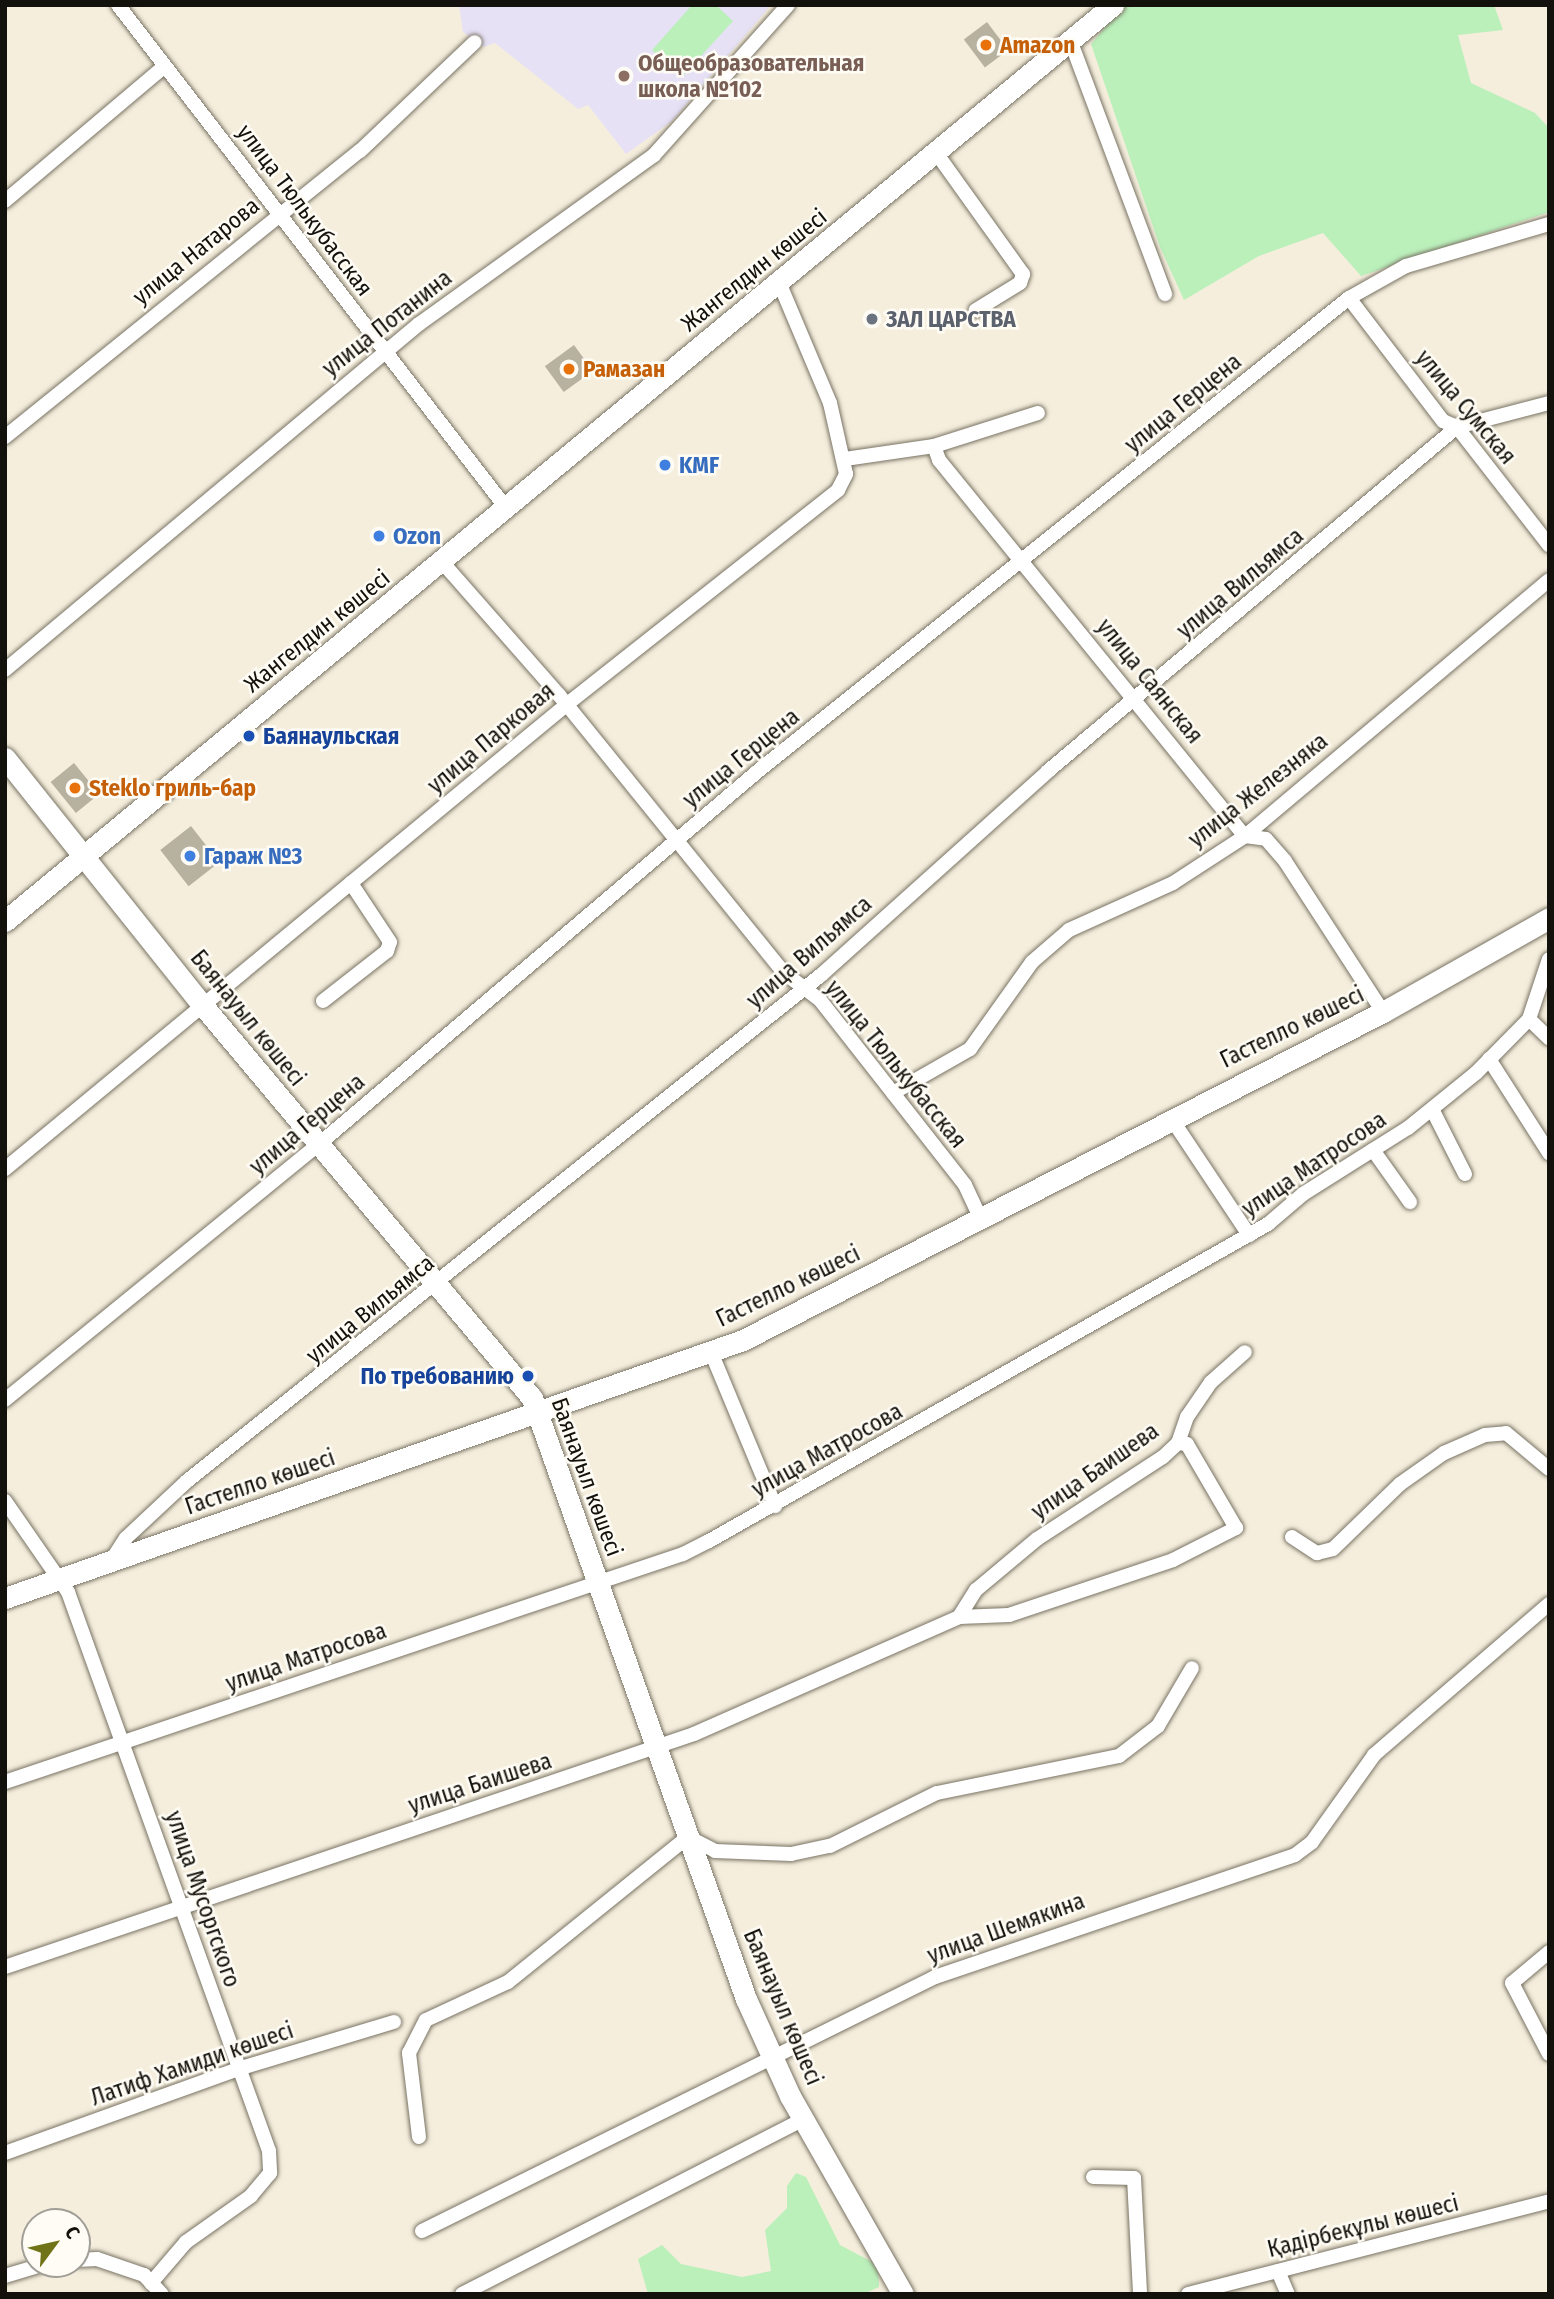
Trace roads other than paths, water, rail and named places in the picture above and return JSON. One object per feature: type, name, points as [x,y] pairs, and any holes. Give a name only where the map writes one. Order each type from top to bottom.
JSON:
[{"type":"street","name":"улица Тюлькубасская","points":[[118,5],[507,509]]},
{"type":"street","name":"улица Потанина","points":[[5,670],[384,352],[654,155],[788,5]]},
{"type":"street","name":"Жангелдин көшесі","points":[[5,921],[779,282],[1072,45],[1113,5]]},
{"type":"street","name":"улица Натарова","points":[[5,437],[278,214],[360,151],[475,42]]},
{"type":"street","points":[[1072,45],[1165,294]]},
{"type":"street","points":[[5,201],[165,66]]},
{"type":"street","points":[[937,154],[1023,274],[1020,284],[976,310]]},
{"type":"street","name":"улица Герцена","points":[[5,1400],[318,1145],[676,842],[1349,298],[1406,266],[1549,224]]},
{"type":"street","points":[[779,282],[805,334],[845,459],[934,446],[1038,413]]},
{"type":"street","name":"улица Сумская","points":[[1349,298],[1443,421],[1457,427],[1549,545]]},
{"type":"street","name":"улица Вильямса","points":[[111,1561],[126,1538],[187,1481],[438,1285],[805,988],[1048,771],[1137,701],[1457,427],[1549,403]]},
{"type":"street","name":"улица Саянская","points":[[934,446],[939,460],[1245,836],[1266,839],[1285,861],[1383,1012]]},
{"type":"street","name":"улица Парковая","points":[[5,1169],[566,705],[838,490],[846,474],[845,459]]},
{"type":"street","name":"улица Тюлькубасская","points":[[442,562],[566,705],[783,972],[805,988],[893,1093],[965,1185],[980,1217]]},
{"type":"street","name":"улица Железняка","points":[[893,1093],[970,1049],[1032,962],[1069,930],[1173,883],[1245,836],[1549,580]]},
{"type":"street","name":"Баянауыл көшесі","points":[[5,758],[318,1145],[521,1381],[538,1415],[688,1837],[772,2058],[903,2294]]},
{"type":"street","points":[[323,1001],[387,951],[390,942],[351,883]]},
{"type":"street","name":"Гастелло көшесі","points":[[5,1598],[538,1415],[711,1352],[1383,1012],[1549,918]]},
{"type":"street","name":"улица Матросова","points":[[5,1782],[683,1555],[775,1506],[1249,1235],[1432,1109],[1489,1059],[1529,1019],[1549,959]]},
{"type":"street","points":[[1529,1019],[1549,1038]]},
{"type":"street","points":[[1489,1059],[1549,1153]]},
{"type":"street","points":[[1432,1109],[1465,1174]]},
{"type":"street","points":[[1171,1118],[1249,1235]]},
{"type":"street","points":[[1373,1150],[1410,1202]]},
{"type":"street","points":[[711,1352],[775,1506]]},
{"type":"street","name":"улица Баишева","points":[[959,1617],[976,1590],[1037,1539],[1178,1443],[1187,1417],[1211,1382],[1245,1352]]},
{"type":"street","points":[[1292,1537],[1317,1553],[1332,1549],[1400,1484],[1444,1453],[1485,1435],[1506,1433],[1549,1469]]},
{"type":"street","name":"улица Баишева","points":[[5,1967],[656,1748],[959,1617],[991,1619],[1042,1605],[1173,1560],[1236,1528],[1187,1444],[1178,1443]]},
{"type":"street","name":"улица Мусоргского","points":[[5,1501],[62,1580],[125,1740],[181,1908],[269,2151],[270,2173],[251,2196],[186,2242],[151,2283]]},
{"type":"street","name":"улица Шемякина","points":[[422,2231],[970,1962],[1295,1855],[1312,1842],[1374,1755],[1546,1613]]},
{"type":"street","points":[[419,2137],[409,2053],[426,2020],[508,1982],[688,1837],[715,1851],[791,1854],[830,1846],[937,1793],[1119,1756],[1158,1726],[1192,1668]]},
{"type":"street","points":[[1549,1952],[1512,1983],[1549,2054]]},
{"type":"street","name":"Латиф Хамиди көшесі","points":[[5,2152],[238,2068],[394,2022]]},
{"type":"street","points":[[462,2294],[804,2119]]},
{"type":"street","points":[[1093,2177],[1134,2178],[1140,2294]]},
{"type":"street","name":"Қадірбекұлы көшесі","points":[[1188,2294],[1549,2201]]},
{"type":"street","points":[[91,2259],[97,2259],[151,2283],[162,2294]]},
{"type":"street","points":[[1278,2271],[1288,2294]]},
{"type":"place","name":"Amazon","points":[[986,45]]},
{"type":"place","name":"Общеобразовательная школа №102","points":[[624,76]]},
{"type":"place","name":"ЗАЛ ЦАРСТВА","points":[[872,319]]},
{"type":"place","name":"Рамазан","points":[[569,369]]},
{"type":"place","name":"KMF","points":[[665,465]]},
{"type":"place","name":"Ozon","points":[[379,536]]},
{"type":"place","name":"Баянаульская","points":[[249,736]]},
{"type":"place","name":"Steklo гриль-бар","points":[[75,788]]},
{"type":"place","name":"Гараж №3","points":[[190,856]]},
{"type":"place","name":"По требованию","points":[[528,1376]]}]
